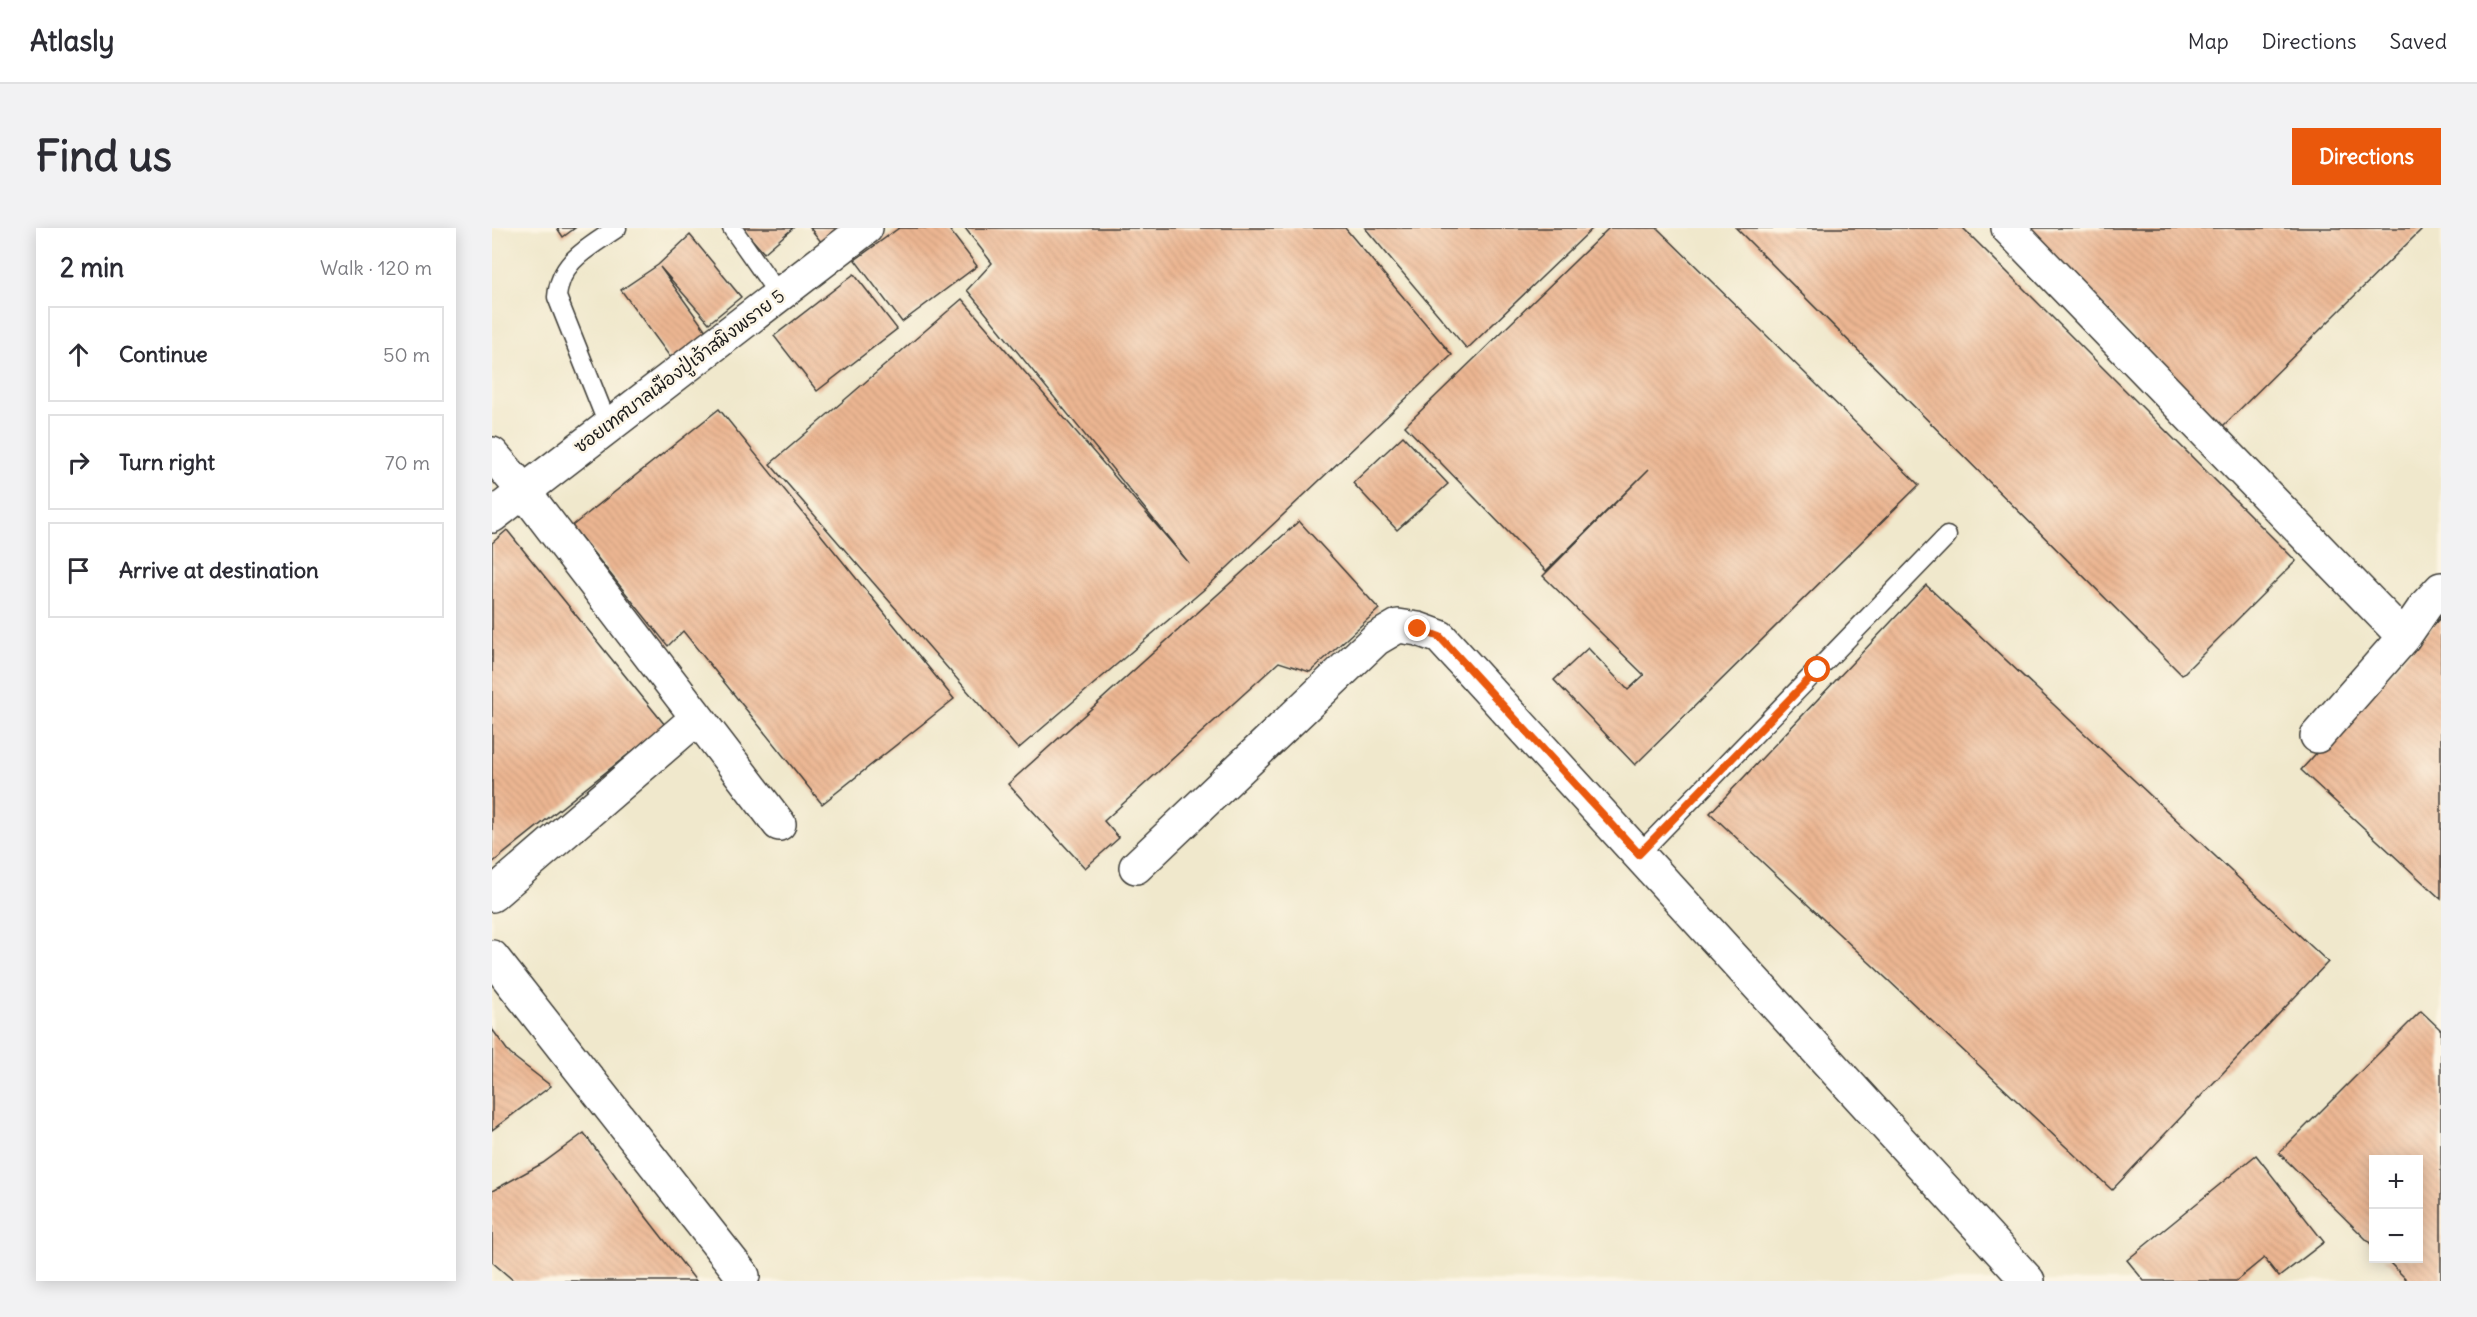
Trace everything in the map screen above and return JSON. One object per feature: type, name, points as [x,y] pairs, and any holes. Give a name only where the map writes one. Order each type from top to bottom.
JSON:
[{"type":"street","name":"ซอยเทศบาลเมืองปู่เจ้าสมิงพราย 5","points":[[492,516],[866,228]]},
{"type":"street","points":[[2008,228],[2404,637]]},
{"type":"street","points":[[492,454],[523,490],[778,824]]},
{"type":"street","points":[[2317,736],[2404,637],[2426,604],[2441,588]]},
{"type":"street","points":[[1136,867],[1376,639],[1398,626],[1418,629],[1440,637],[2028,1281]]},
{"type":"street","points":[[492,895],[697,718]]},
{"type":"street","points":[[492,957],[743,1276]]},
{"type":"lane","points":[[608,425],[557,297],[558,283],[563,271],[582,253],[617,228]]},
{"type":"lane","points":[[732,228],[779,295]]},
{"type":"lane","points":[[1639,854],[1947,537]]},
{"type":"building","points":[[557,228],[575,228],[563,237]]},
{"type":"building","points":[[742,228],[793,228],[764,253]]},
{"type":"building","points":[[810,228],[841,228],[822,243]]},
{"type":"building","points":[[899,228],[948,228],[977,266],[902,322],[855,260]]},
{"type":"building","points":[[965,228],[1345,228],[1452,355],[1208,586],[1018,749],[770,464],[962,299],[1189,563],[967,290],[992,263]]},
{"type":"building","points":[[1365,228],[1593,228],[1467,349]]},
{"type":"building","points":[[1609,228],[1657,228],[1919,485],[1635,765],[1554,680],[1588,648],[1628,690],[1644,675],[1543,576],[1649,469],[1546,571],[1405,426]]},
{"type":"building","points":[[1736,228],[1963,228],[2296,561],[2182,675]]},
{"type":"building","points":[[2026,228],[2423,228],[2223,426]]},
{"type":"building","points":[[690,235],[741,297],[709,323],[660,267],[709,335],[673,361],[621,290],[658,265]]},
{"type":"building","points":[[854,274],[897,329],[817,391],[774,336]]},
{"type":"building","points":[[719,409],[954,699],[822,804],[683,631],[668,646],[572,526]]},
{"type":"building","points":[[1403,436],[1448,484],[1397,530],[1353,483]]},
{"type":"building","points":[[1299,521],[1379,609],[1310,672],[1279,662],[1104,821],[1119,838],[1085,868],[1008,784]]},
{"type":"building","points":[[507,530],[665,725],[492,863],[492,543]]},
{"type":"building","points":[[1926,585],[2328,962],[2112,1190],[1710,813]]},
{"type":"building","points":[[2441,617],[2441,899],[2301,770]]},
{"type":"building","points":[[2421,1011],[2441,1030],[2441,1281],[2408,1281],[2390,1263],[2423,1263],[2423,1155],[2369,1155],[2369,1242],[2279,1153]]},
{"type":"building","points":[[492,1029],[510,1054],[551,1086],[492,1130]]},
{"type":"building","points":[[584,1133],[696,1281],[514,1281],[492,1262],[492,1191],[543,1163]]},
{"type":"building","points":[[2256,1155],[2324,1242],[2279,1277],[2264,1258],[2236,1281],[2144,1281],[2127,1260]]},
{"type":"route","points":[[1418,629],[1440,637],[1639,854],[1818,670]]}]
